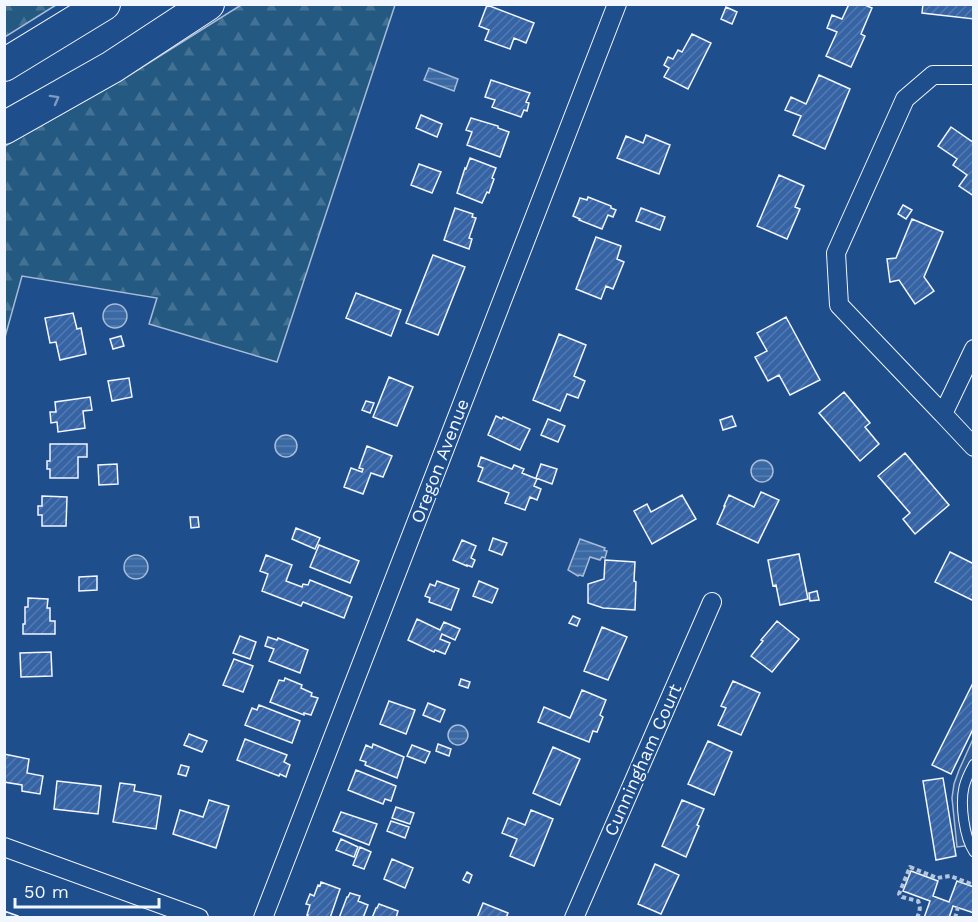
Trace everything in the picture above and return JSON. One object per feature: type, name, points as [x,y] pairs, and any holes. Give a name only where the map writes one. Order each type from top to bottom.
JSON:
[{"type":"highway","points":[[4,65],[105,4]]},
{"type":"highway","points":[[4,128],[112,67],[208,4]]},
{"type":"street","name":"Oregon Avenue","points":[[263,918],[617,4]]},
{"type":"street","points":[[974,75],[933,75],[905,99],[836,253],[838,305],[974,447]]},
{"type":"street","points":[[943,414],[974,349]]},
{"type":"street","name":"Cunningham Court","points":[[574,918],[712,602]]},
{"type":"street","points":[[4,847],[199,918]]},
{"type":"lane","points":[[974,764],[964,788],[963,806],[966,836],[974,852]]},
{"type":"path","points":[[918,918],[920,905],[918,901],[899,894],[910,867],[937,878],[950,876],[974,885]]},
{"type":"path","points":[[955,918],[958,907]]},
{"type":"green space","points":[[5,4],[56,4],[56,5],[5,37]]},
{"type":"green space","points":[[241,5],[395,5],[277,362],[149,324],[157,298],[22,276],[5,337],[5,146],[120,81]]},
{"type":"shaded area","points":[[429,68],[458,79],[454,91],[424,80]]},
{"type":"shaded area","points":[[115,304],[124,307],[127,316],[124,325],[115,328],[106,325],[103,316],[106,307]]},
{"type":"shaded area","points":[[282,435],[290,435],[297,442],[297,450],[290,457],[282,457],[275,450],[275,442]]},
{"type":"shaded area","points":[[762,460],[772,467],[773,471],[766,481],[762,482],[752,475],[751,471],[758,461]]},
{"type":"shaded area","points":[[580,539],[605,548],[604,550],[607,551],[605,558],[602,557],[600,560],[590,557],[583,576],[578,576],[568,570]]},
{"type":"shaded area","points":[[136,555],[145,558],[148,567],[145,576],[136,579],[127,576],[124,567],[127,558]]},
{"type":"shaded area","points":[[454,725],[462,725],[468,731],[468,739],[462,745],[454,745],[448,739],[448,731]]},
{"type":"shaded area","points":[[973,739],[973,845],[957,847],[952,798],[954,784]]},
{"type":"building","points":[[849,4],[867,4],[872,8],[861,34],[865,36],[851,67],[826,56],[837,32],[827,28],[832,15],[842,19]]},
{"type":"building","points":[[923,4],[974,4],[974,19],[922,13]]},
{"type":"building","points":[[487,5],[534,23],[526,43],[514,38],[510,49],[485,40],[489,30],[479,26]]},
{"type":"building","points":[[726,7],[737,12],[732,24],[721,19]]},
{"type":"building","points":[[692,34],[711,43],[688,89],[664,77],[669,68],[664,65],[668,57],[673,59],[678,50],[682,52]]},
{"type":"building","points":[[819,75],[850,89],[825,149],[793,135],[801,116],[785,110],[791,97],[806,104]]},
{"type":"building","points":[[491,80],[530,93],[526,102],[529,103],[527,111],[524,110],[521,117],[492,107],[495,100],[485,97]]},
{"type":"building","points":[[421,115],[442,124],[437,137],[416,128]]},
{"type":"building","points":[[471,118],[498,126],[509,132],[500,157],[467,145],[472,132],[466,130]]},
{"type":"building","points":[[951,127],[974,143],[974,196],[959,186],[967,175],[953,165],[957,159],[938,146]]},
{"type":"building","points":[[646,135],[670,145],[659,174],[617,158],[626,136],[643,143]]},
{"type":"building","points":[[470,158],[496,168],[489,193],[487,192],[482,203],[457,193]]},
{"type":"building","points":[[419,164],[441,172],[432,193],[411,185]]},
{"type":"building","points":[[779,175],[804,186],[795,207],[800,209],[787,239],[757,226]]},
{"type":"building","points":[[588,197],[616,210],[613,217],[608,215],[602,229],[573,216],[580,198],[587,200]]},
{"type":"building","points":[[903,205],[912,210],[906,219],[898,214]]},
{"type":"building","points":[[455,208],[473,214],[472,217],[476,218],[469,238],[472,239],[469,249],[444,240]]},
{"type":"building","points":[[641,208],[665,217],[660,230],[636,221]]},
{"type":"building","points":[[912,219],[943,232],[924,277],[934,291],[915,304],[899,280],[890,282],[887,259],[896,258]]},
{"type":"building","points":[[596,237],[621,246],[617,259],[624,262],[613,289],[606,286],[601,299],[576,289]]},
{"type":"building","points":[[433,255],[465,267],[438,335],[406,323]]},
{"type":"building","points":[[356,293],[401,310],[391,336],[346,318]]},
{"type":"building","points":[[73,313],[77,329],[81,328],[86,354],[60,360],[56,342],[50,343],[45,318]]},
{"type":"building","points":[[786,317],[820,380],[790,395],[779,375],[768,381],[755,357],[767,351],[757,333]]},
{"type":"building","points":[[559,334],[586,345],[574,376],[585,381],[578,398],[567,394],[560,411],[533,400]]},
{"type":"building","points":[[121,336],[124,346],[113,349],[110,339]]},
{"type":"building","points":[[389,377],[413,387],[397,426],[373,417]]},
{"type":"building","points":[[129,378],[132,397],[112,401],[108,381]]},
{"type":"building","points":[[844,392],[870,423],[865,427],[879,444],[860,461],[819,413]]},
{"type":"building","points":[[90,397],[92,410],[83,411],[85,428],[58,432],[57,422],[51,423],[50,412],[56,412],[55,402]]},
{"type":"building","points":[[366,401],[374,403],[370,413],[362,410]]},
{"type":"building","points":[[496,416],[530,429],[520,450],[488,435]]},
{"type":"building","points":[[732,416],[736,426],[723,430],[720,420]]},
{"type":"building","points":[[548,419],[565,426],[558,442],[541,435]]},
{"type":"building","points":[[50,444],[87,444],[87,457],[78,457],[78,478],[50,478],[47,461],[50,461]]},
{"type":"building","points":[[367,446],[392,456],[383,477],[371,473],[363,494],[344,487],[351,468],[362,472],[363,469],[359,468]]},
{"type":"building","points":[[905,453],[949,505],[915,534],[903,519],[910,513],[878,476]]},
{"type":"building","points":[[481,457],[512,469],[514,465],[524,469],[522,473],[537,479],[534,486],[541,489],[537,500],[530,497],[525,510],[505,503],[509,493],[478,481],[483,468],[478,466]]},
{"type":"building","points":[[117,464],[118,484],[99,485],[98,465]]},
{"type":"building","points":[[541,464],[557,469],[552,484],[536,478]]},
{"type":"building","points":[[761,492],[779,500],[758,543],[717,524],[729,495],[754,507]]},
{"type":"building","points":[[682,495],[696,519],[652,544],[634,511],[647,504],[651,512]]},
{"type":"building","points":[[42,496],[67,497],[66,526],[42,526],[42,515],[38,515],[38,506],[42,506]]},
{"type":"building","points":[[190,517],[198,517],[199,527],[191,528]]},
{"type":"building","points":[[296,528],[320,538],[315,549],[292,539]]},
{"type":"building","points":[[493,538],[507,543],[502,555],[489,550]]},
{"type":"building","points":[[462,540],[476,546],[471,558],[475,560],[472,567],[453,560]]},
{"type":"building","points":[[319,545],[359,561],[350,583],[310,567]]},
{"type":"building","points":[[950,552],[974,564],[974,601],[935,582]]},
{"type":"building","points":[[799,554],[808,599],[780,605],[776,585],[773,586],[768,560]]},
{"type":"building","points":[[266,555],[292,565],[286,581],[302,587],[303,584],[308,585],[310,580],[352,597],[344,618],[303,602],[301,606],[262,591],[268,574],[260,571]]},
{"type":"building","points":[[605,560],[635,562],[635,610],[603,608],[588,603],[588,584],[604,579]]},
{"type":"building","points":[[97,576],[97,590],[79,591],[79,577]]},
{"type":"building","points":[[437,581],[459,589],[451,610],[429,602],[430,598],[425,596],[430,584],[435,586]]},
{"type":"building","points":[[479,581],[498,589],[492,603],[473,596]]},
{"type":"building","points":[[817,591],[819,600],[810,601],[809,593]]},
{"type":"building","points":[[28,598],[48,599],[47,608],[50,608],[50,621],[55,621],[55,634],[23,634]]},
{"type":"building","points":[[573,616],[580,619],[577,626],[569,623]]},
{"type":"building","points":[[417,619],[440,630],[444,622],[460,629],[455,640],[442,634],[440,639],[450,643],[445,654],[435,650],[434,652],[408,640]]},
{"type":"building","points":[[777,621],[799,639],[772,672],[751,656]]},
{"type":"building","points":[[602,627],[627,637],[608,680],[584,671]]},
{"type":"building","points":[[240,636],[256,642],[250,659],[233,653]]},
{"type":"building","points":[[268,637],[277,640],[278,638],[308,650],[300,673],[269,661],[274,649],[265,646]]},
{"type":"building","points":[[51,652],[52,676],[21,677],[20,653]]},
{"type":"building","points":[[234,659],[253,666],[243,692],[223,685]]},
{"type":"building","points":[[285,678],[302,685],[301,688],[312,693],[311,696],[318,698],[311,715],[304,713],[304,715],[270,702],[279,680],[284,681]]},
{"type":"building","points":[[461,679],[470,682],[468,688],[459,685]]},
{"type":"building","points":[[733,681],[760,693],[741,735],[718,725],[726,708],[721,706]]},
{"type":"building","points":[[974,681],[974,727],[951,774],[932,765]]},
{"type":"building","points":[[582,690],[606,700],[597,732],[593,731],[589,742],[538,722],[544,707],[570,718]]},
{"type":"building","points":[[389,701],[415,710],[406,734],[380,724]]},
{"type":"building","points":[[428,703],[445,710],[440,722],[423,715]]},
{"type":"building","points":[[259,705],[300,721],[292,743],[245,725],[252,708],[257,710]]},
{"type":"building","points":[[189,734],[207,741],[202,752],[184,745]]},
{"type":"building","points":[[245,739],[287,755],[284,762],[290,765],[286,777],[237,760]]},
{"type":"building","points":[[708,741],[732,752],[714,795],[688,784]]},
{"type":"building","points":[[373,744],[404,757],[397,778],[365,765],[366,762],[360,760],[366,745],[372,748]]},
{"type":"building","points":[[438,744],[451,749],[449,756],[436,751]]},
{"type":"building","points":[[412,745],[430,752],[425,763],[407,756]]},
{"type":"building","points":[[553,747],[580,759],[560,805],[533,793]]},
{"type":"building","points":[[4,754],[29,759],[27,773],[43,776],[40,794],[22,791],[22,785],[4,782]]},
{"type":"building","points":[[181,765],[189,767],[186,776],[178,774]]},
{"type":"building","points":[[356,770],[396,786],[391,801],[385,799],[383,804],[348,790]]},
{"type":"building","points":[[943,778],[956,856],[936,860],[923,781]]},
{"type":"building","points":[[57,781],[101,786],[98,814],[54,809]]},
{"type":"building","points":[[120,783],[135,785],[134,791],[161,796],[156,829],[113,822]]},
{"type":"building","points":[[209,800],[229,806],[216,848],[173,834],[180,810],[203,817]]},
{"type":"building","points":[[682,800],[704,809],[686,857],[662,846]]},
{"type":"building","points":[[396,807],[414,813],[410,824],[392,818]]},
{"type":"building","points":[[531,810],[553,819],[534,866],[510,856],[517,839],[502,833],[508,818],[525,825]]},
{"type":"building","points":[[341,812],[377,824],[369,845],[333,831]]},
{"type":"building","points":[[391,821],[409,827],[405,838],[387,831]]},
{"type":"building","points":[[341,839],[358,847],[354,857],[336,850]]},
{"type":"building","points":[[360,847],[371,852],[364,869],[353,865]]},
{"type":"building","points":[[392,859],[413,868],[405,888],[384,879]]},
{"type":"building","points":[[655,864],[679,875],[661,914],[638,904]]},
{"type":"building","points":[[911,871],[938,881],[933,896],[949,902],[957,881],[974,887],[974,913],[953,906],[949,918],[924,918],[930,901],[903,891]]},
{"type":"building","points":[[467,872],[472,875],[469,883],[463,880]]},
{"type":"building","points":[[321,882],[340,889],[330,918],[307,918],[310,905],[306,904],[310,894],[314,896]]},
{"type":"building","points":[[350,893],[360,896],[358,901],[368,905],[363,918],[339,918]]},
{"type":"building","points":[[483,903],[508,913],[506,918],[477,918]]},
{"type":"building","points":[[379,904],[398,911],[396,918],[372,918]]},
{"type":"building","points":[[4,911],[18,916],[17,918],[4,918]]}]
